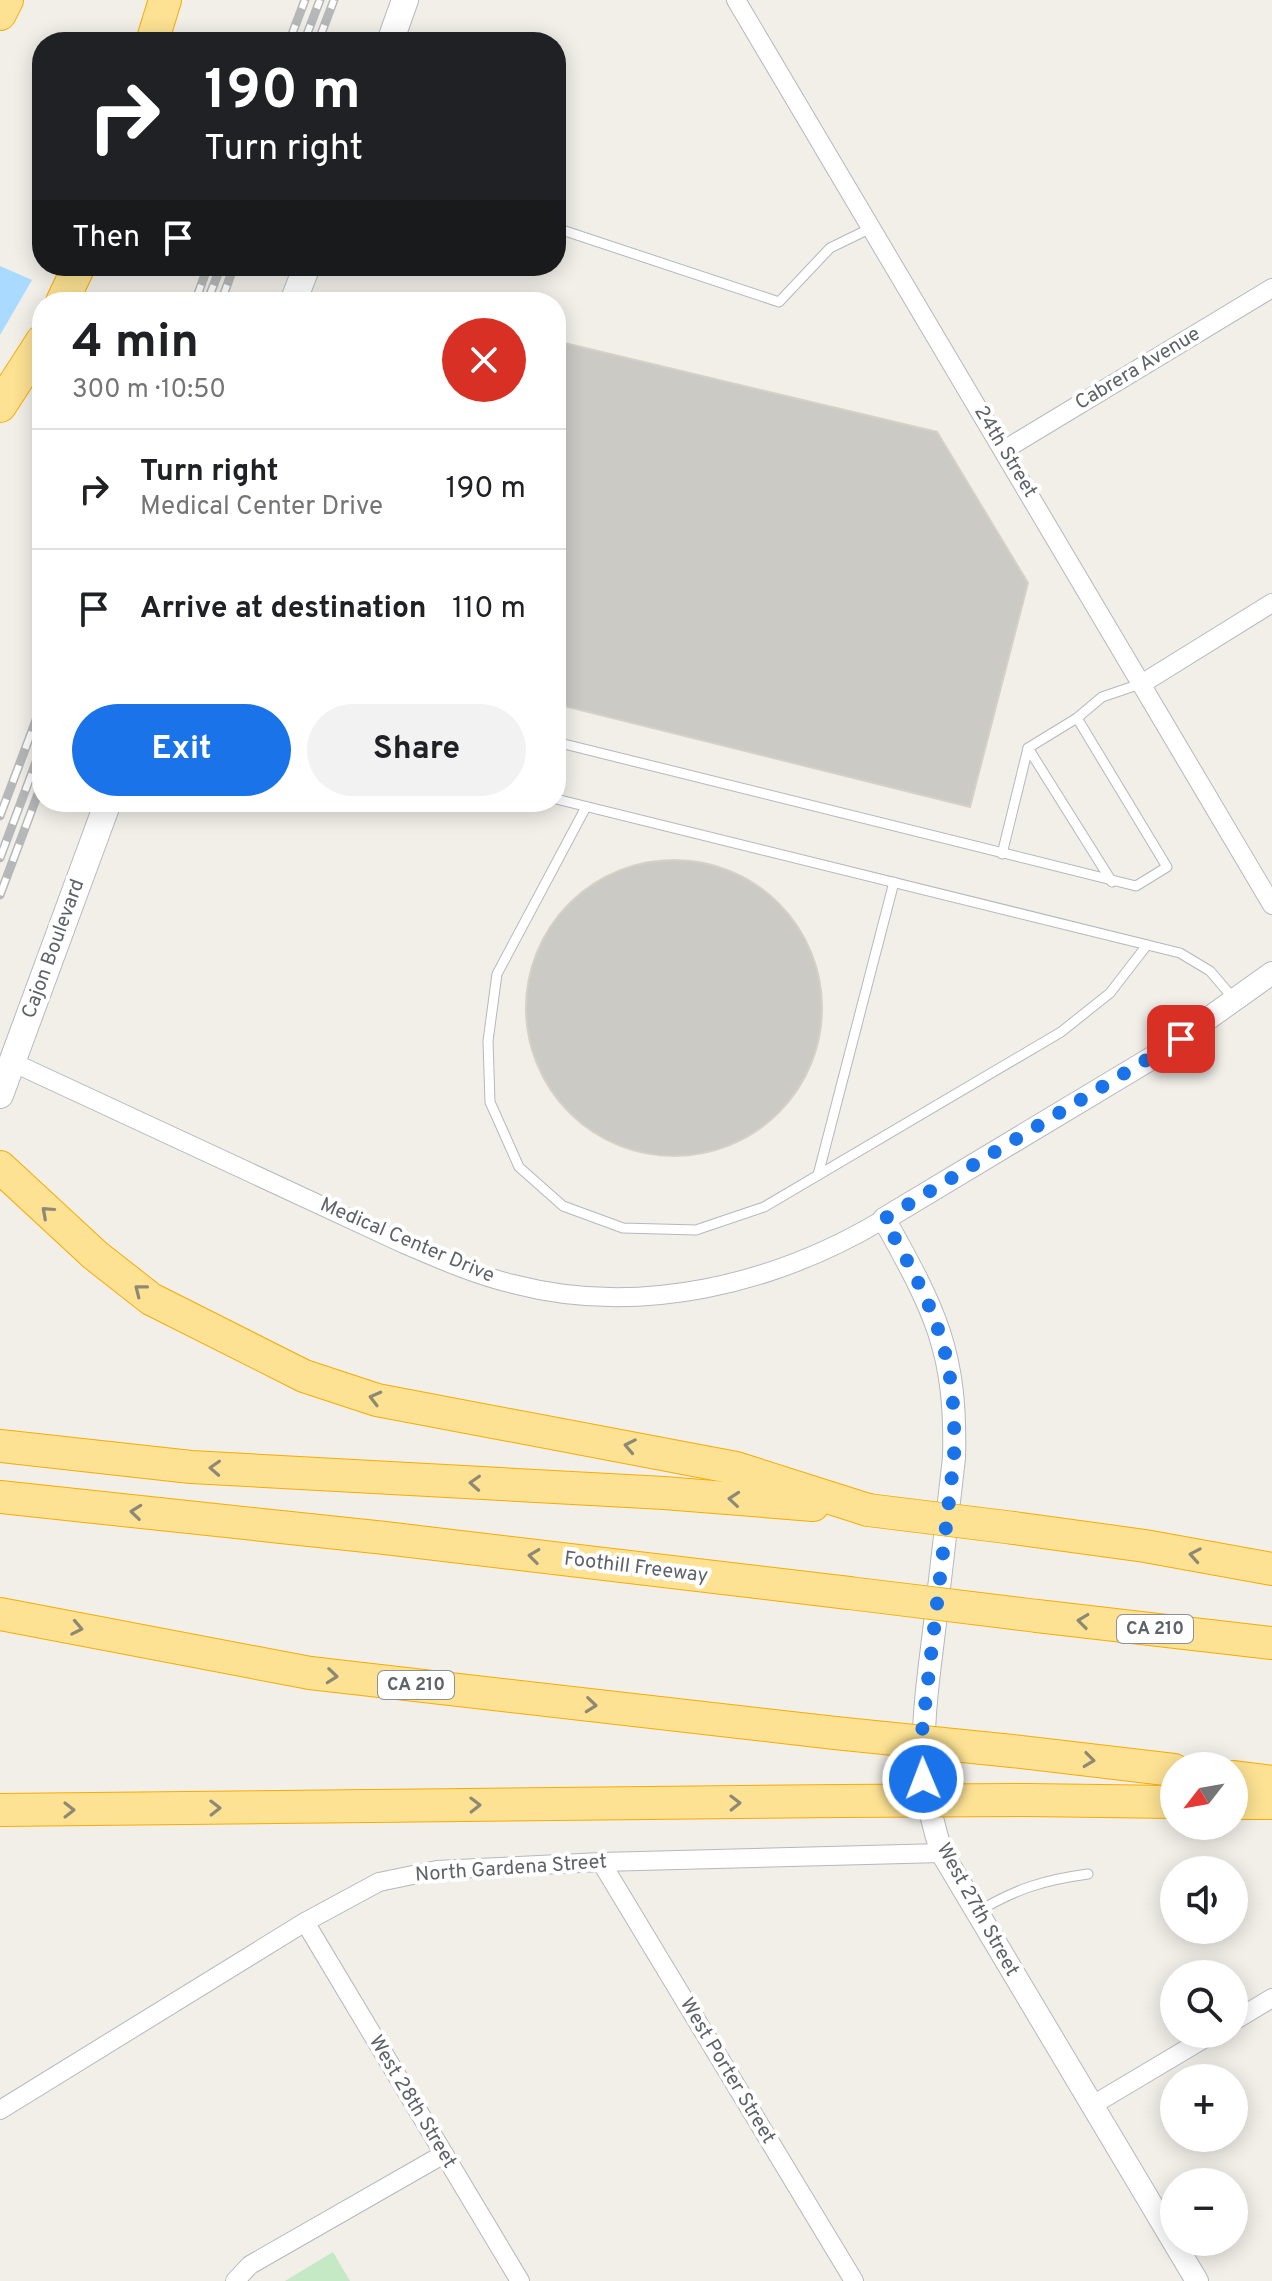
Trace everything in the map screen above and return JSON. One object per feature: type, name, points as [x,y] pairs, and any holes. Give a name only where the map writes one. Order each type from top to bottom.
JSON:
[{"type":"highway","points":[[0,14],[7,0]]},
{"type":"highway","points":[[155,32],[165,0]]},
{"type":"highway","points":[[0,406],[32,356]]},
{"type":"highway","points":[[0,1167],[95,1255],[151,1299],[304,1376],[377,1400],[736,1468],[868,1510]]},
{"type":"highway","points":[[0,1446],[191,1467],[664,1493],[868,1510],[1145,1546],[1272,1569]]},
{"type":"highway","name":"Foothill Freeway","points":[[0,1497],[385,1538],[1272,1643]]},
{"type":"highway","name":"CA 210","points":[[0,1614],[310,1673],[1160,1768]]},
{"type":"highway","points":[[1248,1779],[1272,1782]]},
{"type":"highway","points":[[0,1810],[841,1801],[1160,1802]]},
{"type":"highway","points":[[1248,1803],[1272,1803]]},
{"type":"main road","points":[[394,32],[405,0]]},
{"type":"main road","name":"Cajon Boulevard","points":[[0,1095],[104,812]]},
{"type":"street","name":"24th Street","points":[[736,0],[1272,905]]},
{"type":"street","name":"Cabrera Avenue","points":[[1004,450],[1272,288]]},
{"type":"street","points":[[1143,683],[1272,603]]},
{"type":"street","name":"Medical Center Drive","points":[[12,1062],[458,1267],[514,1285],[567,1294],[625,1298],[708,1289],[799,1262],[846,1242],[1157,1055],[1237,1001],[1272,973]]},
{"type":"street","name":"West 27th Street","points":[[884,1219],[922,1286],[940,1329],[951,1370],[955,1413],[954,1458],[922,1732],[923,1779],[932,1824],[942,1853],[1197,2281]]},
{"type":"street","name":"North Gardena Street","points":[[0,2110],[305,1922],[379,1882],[437,1870],[601,1862],[942,1853]]},
{"type":"street","name":"West Porter Street","points":[[601,1862],[854,2281]]},
{"type":"street","name":"West 28th Street","points":[[305,1922],[520,2281]]},
{"type":"street","points":[[1248,2013],[1272,1998]]},
{"type":"street","points":[[1091,2106],[1188,2048]]},
{"type":"street","points":[[235,2281],[250,2265],[444,2154]]},
{"type":"lane","points":[[566,231],[779,302],[830,248],[871,228]]},
{"type":"lane","points":[[1002,854],[1028,748],[1077,718],[1102,697],[1143,683]]},
{"type":"lane","points":[[566,745],[1136,886],[1167,867],[1077,718]]},
{"type":"lane","points":[[1028,748],[1112,882]]},
{"type":"lane","points":[[566,802],[1180,953],[1210,971],[1237,1001]]},
{"type":"lane","points":[[586,807],[497,974],[488,1041],[490,1102],[519,1167],[563,1206],[623,1228],[696,1230],[764,1207],[1061,1032],[1110,993],[1147,945]]},
{"type":"lane","points":[[818,1175],[894,882]]},
{"type":"lane","points":[[977,1912],[1009,1893],[1044,1880],[1088,1874]]},
{"type":"green space","points":[[333,2252],[350,2281],[285,2281]]},
{"type":"water","points":[[0,266],[32,280],[0,335]]},
{"type":"building","points":[[566,343],[937,432],[1028,583],[970,807],[566,706]]},
{"type":"building","points":[[674,860],[703,863],[731,871],[779,903],[811,951],[819,979],[822,1008],[819,1037],[811,1065],[779,1113],[731,1145],[703,1153],[674,1156],[645,1153],[617,1145],[569,1113],[537,1065],[529,1037],[526,1008],[529,979],[537,951],[569,903],[617,871],[645,863]]},
{"type":"railway","points":[[293,32],[305,0]]},
{"type":"railway","points":[[308,32],[320,0]]},
{"type":"railway","points":[[322,32],[334,0]]},
{"type":"railway","points":[[199,292],[204,276]]},
{"type":"railway","points":[[211,292],[217,276]]},
{"type":"railway","points":[[225,292],[230,276]]},
{"type":"railway","points":[[0,816],[32,731]]},
{"type":"railway","points":[[0,858],[32,773]]},
{"type":"railway","points":[[0,895],[32,810]]},
{"type":"route","points":[[923,1779],[922,1732],[954,1458],[955,1413],[951,1370],[940,1329],[922,1286],[884,1219],[1181,1039]]}]
